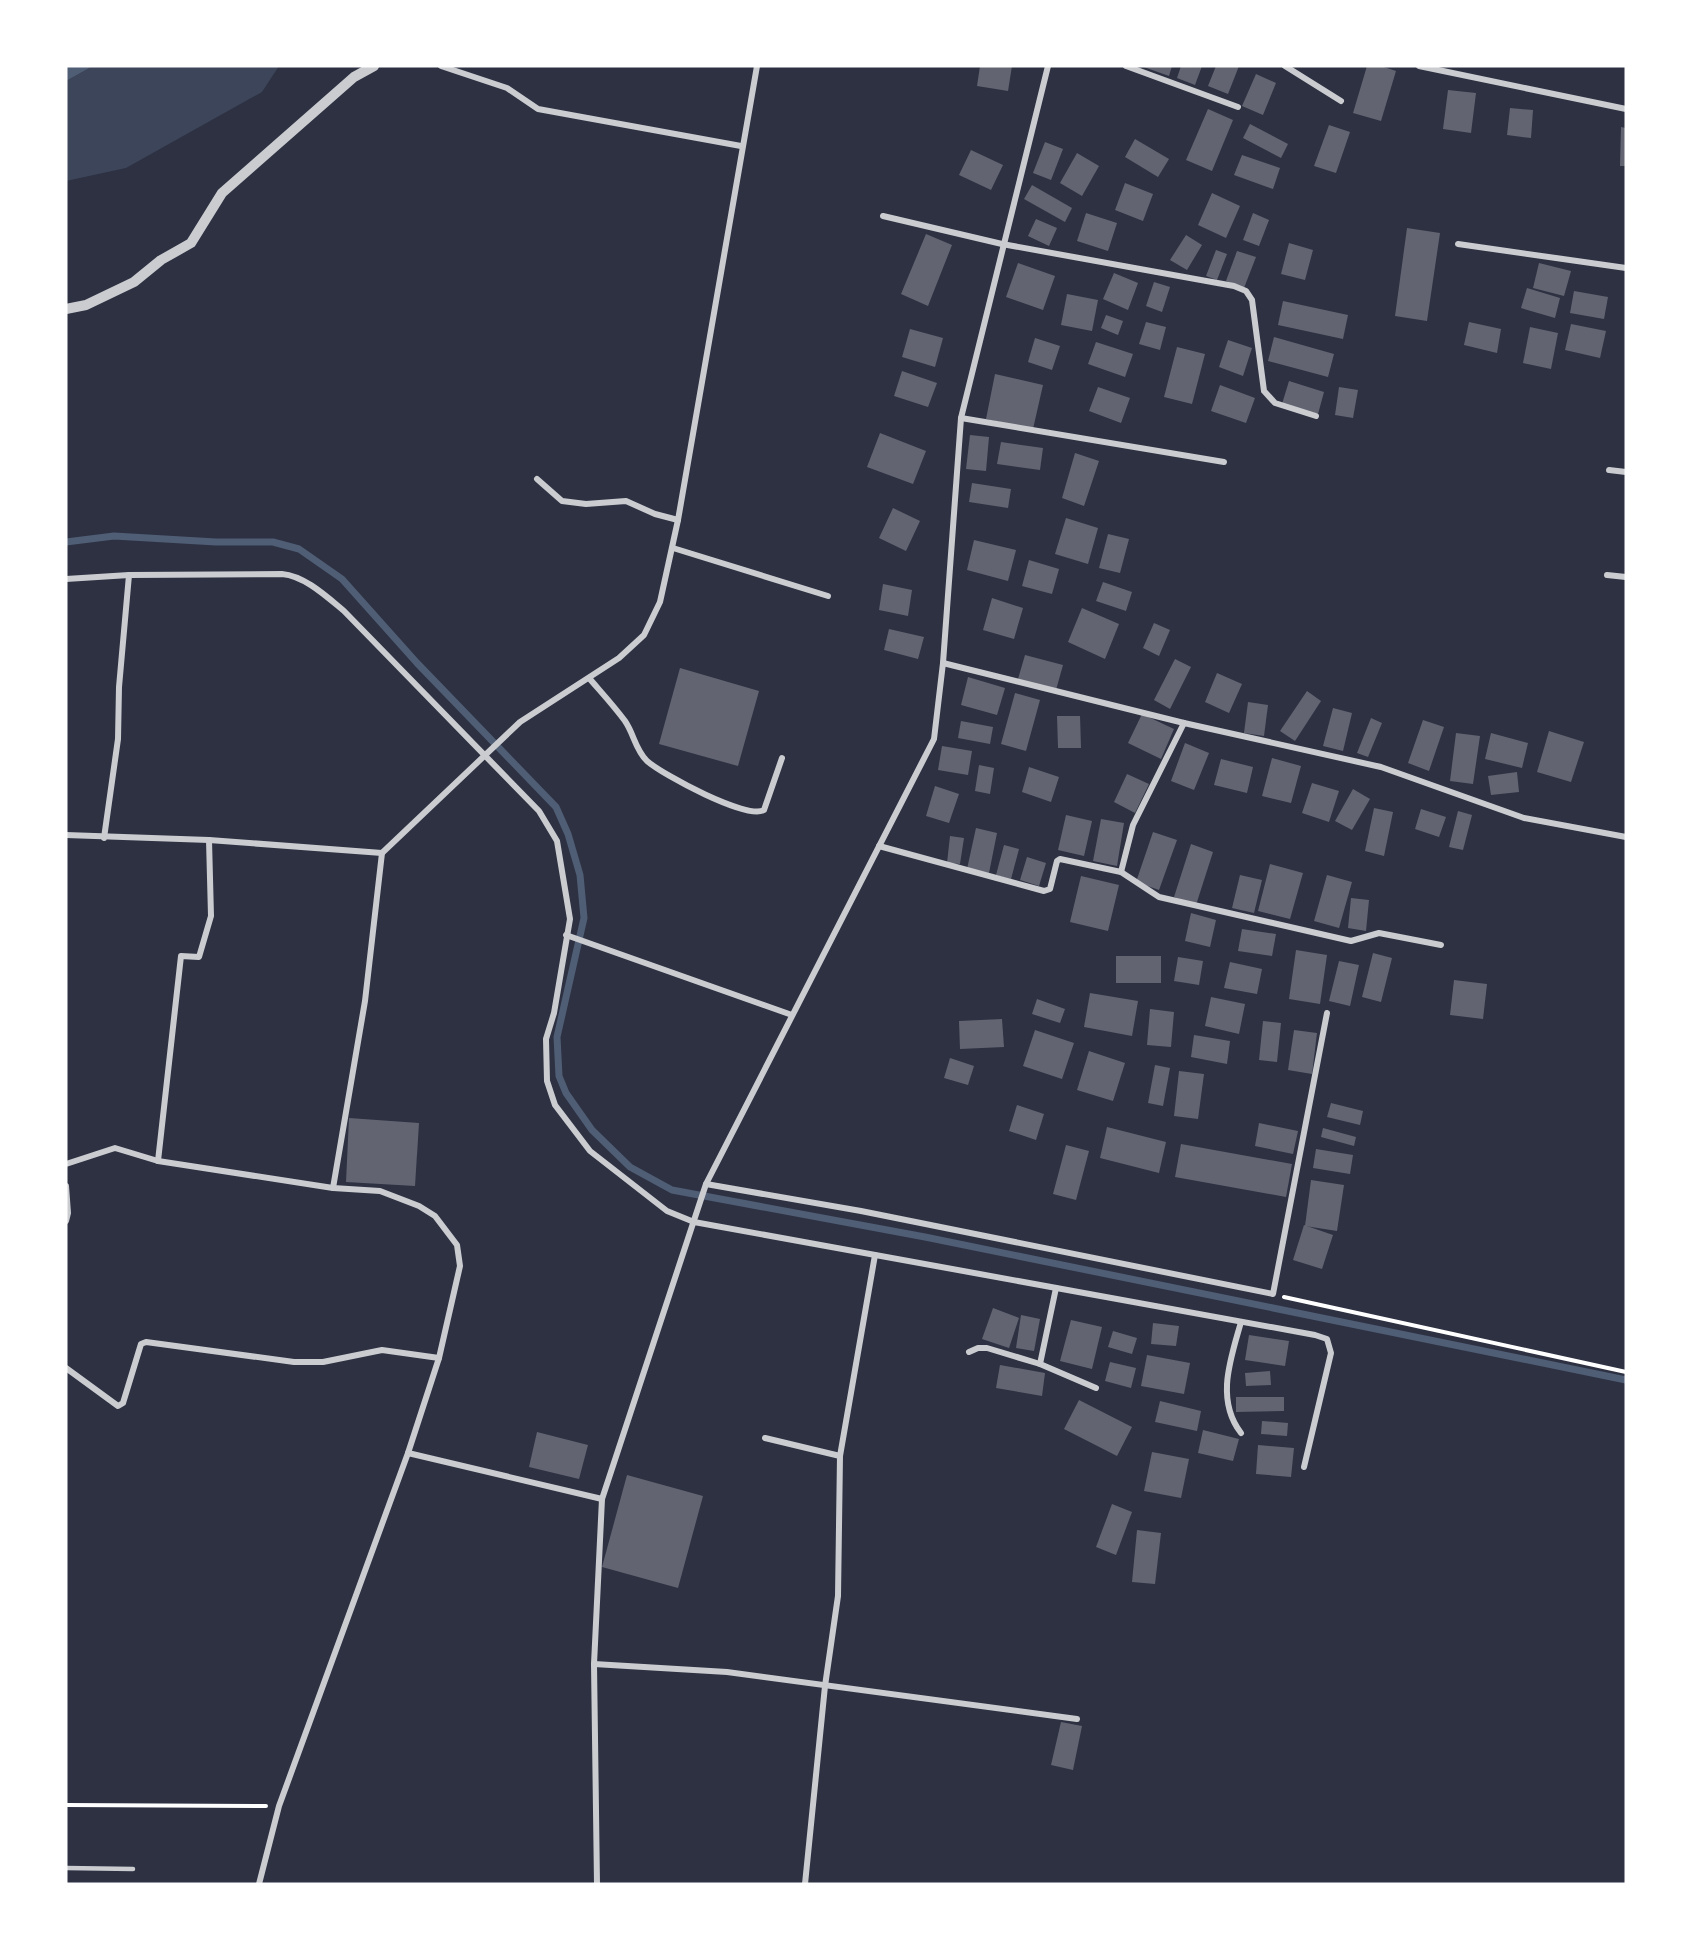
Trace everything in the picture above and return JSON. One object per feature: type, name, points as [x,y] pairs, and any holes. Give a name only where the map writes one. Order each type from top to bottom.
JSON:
[{"type":"street","points":[[66,309],[86,305],[134,282],[160,260],[190,243],[222,194],[354,77],[374,66]]},
{"type":"street","points":[[441,66],[507,88],[538,109],[741,146]]},
{"type":"street","points":[[333,1188],[365,1001],[382,853],[511,731],[619,658],[644,635],[660,603],[673,548],[741,146],[757,66]]},
{"type":"street","points":[[597,1884],[594,1664],[602,1499],[706,1184],[934,738],[943,663],[961,418],[1002,244],[1048,66]]},
{"type":"street","points":[[1126,66],[1238,107]]},
{"type":"street","points":[[1285,66],[1341,101]]},
{"type":"street","points":[[1419,66],[1626,109]]},
{"type":"street","points":[[883,216],[1002,244],[1234,286],[1246,291],[1252,300],[1264,391],[1275,403],[1316,416]]},
{"type":"street","points":[[1458,244],[1626,268]]},
{"type":"street","points":[[961,418],[1224,462]]},
{"type":"street","points":[[1609,470],[1626,472]]},
{"type":"street","points":[[537,479],[562,501],[571,504],[626,501],[655,514],[678,520]]},
{"type":"street","points":[[673,548],[828,596]]},
{"type":"street","points":[[66,579],[129,575],[282,574],[295,577],[344,611],[483,757],[539,810],[558,841],[570,919],[554,1013],[546,1039],[548,1081],[555,1105],[590,1151],[667,1211],[694,1222],[1315,1335],[1329,1342],[1331,1353],[1304,1467]]},
{"type":"street","points":[[104,838],[118,739],[119,687],[129,575]]},
{"type":"street","points":[[1607,575],[1626,577]]},
{"type":"street","points":[[943,663],[1184,723],[1381,767],[1524,818],[1626,837]]},
{"type":"street","points":[[589,678],[626,723],[637,749],[648,762],[683,784],[732,805],[756,813],[764,810],[782,758]]},
{"type":"street","points":[[1121,872],[1133,825],[1184,723]]},
{"type":"street","points":[[66,835],[209,840],[382,853]]},
{"type":"street","points":[[158,1161],[181,956],[199,957],[211,916],[209,840]]},
{"type":"street","points":[[879,846],[1044,891],[1050,889],[1056,861],[1060,859],[1121,872],[1159,897],[1351,941],[1379,933],[1441,945]]},
{"type":"street","points":[[566,935],[792,1015]]},
{"type":"street","points":[[706,1184],[861,1211],[1273,1294],[1327,1012]]},
{"type":"street","points":[[66,1164],[115,1148],[158,1161],[333,1188],[380,1191],[419,1206],[435,1216],[447,1228],[457,1245],[460,1266],[439,1358],[408,1453],[279,1806],[259,1884]]},
{"type":"street","points":[[66,1186],[68,1213],[66,1221]]},
{"type":"street","points":[[805,1884],[825,1686],[838,1596],[840,1456],[875,1255]]},
{"type":"street","points":[[1040,1364],[1056,1288]]},
{"type":"street","points":[[1241,1322],[1227,1387],[1230,1415],[1241,1432]]},
{"type":"street","points":[[66,1368],[118,1406],[123,1403],[136,1355],[141,1344],[146,1342],[294,1362],[323,1362],[382,1350],[439,1358]]},
{"type":"street","points":[[969,1352],[987,1348],[1040,1364],[1096,1388]]},
{"type":"street","points":[[765,1438],[840,1456]]},
{"type":"street","points":[[408,1453],[602,1499]]},
{"type":"street","points":[[594,1664],[727,1672],[1077,1719]]},
{"type":"lane","points":[[66,1868],[133,1869]]},
{"type":"path","points":[[1273,1294],[1626,1372]]},
{"type":"path","points":[[66,1805],[279,1806]]},
{"type":"shaded area","points":[[66,66],[93,66],[66,81]]},
{"type":"shaded area","points":[[93,66],[279,66],[262,92],[126,168],[66,181],[66,81]]},
{"type":"building","points":[[980,66],[1012,66],[1008,91],[977,86]]},
{"type":"building","points":[[1141,66],[1172,66],[1169,76]]},
{"type":"building","points":[[1181,66],[1202,66],[1195,85],[1177,78]]},
{"type":"building","points":[[1216,66],[1239,66],[1228,94],[1208,86]]},
{"type":"building","points":[[1367,66],[1381,66],[1396,71],[1381,121],[1353,113]]},
{"type":"building","points":[[1256,74],[1276,83],[1263,115],[1242,106]]},
{"type":"building","points":[[1448,90],[1476,93],[1471,133],[1443,129]]},
{"type":"building","points":[[1510,108],[1533,110],[1531,138],[1507,135]]},
{"type":"building","points":[[1208,109],[1233,120],[1212,171],[1186,160]]},
{"type":"building","points":[[1250,124],[1288,144],[1281,158],[1243,138]]},
{"type":"building","points":[[1329,125],[1350,132],[1336,173],[1314,166]]},
{"type":"building","points":[[1621,127],[1626,128],[1626,166],[1620,166]]},
{"type":"building","points":[[1135,139],[1169,159],[1158,177],[1125,157]]},
{"type":"building","points":[[1045,142],[1063,149],[1051,180],[1033,173]]},
{"type":"building","points":[[971,150],[1003,165],[991,190],[959,175]]},
{"type":"building","points":[[1077,153],[1099,166],[1082,196],[1060,183]]},
{"type":"building","points":[[1242,155],[1280,168],[1273,189],[1234,175]]},
{"type":"building","points":[[1125,183],[1153,194],[1143,221],[1115,210]]},
{"type":"building","points":[[1032,185],[1072,208],[1065,222],[1024,199]]},
{"type":"building","points":[[1212,193],[1240,206],[1226,238],[1198,225]]},
{"type":"building","points":[[1086,213],[1117,223],[1108,251],[1077,241]]},
{"type":"building","points":[[1253,213],[1269,220],[1259,246],[1243,240]]},
{"type":"building","points":[[1036,219],[1057,228],[1049,246],[1028,236]]},
{"type":"building","points":[[1407,228],[1440,233],[1427,321],[1395,316]]},
{"type":"building","points":[[926,234],[952,245],[928,306],[901,294]]},
{"type":"building","points":[[1186,235],[1202,245],[1187,270],[1170,260]]},
{"type":"building","points":[[1289,243],[1313,250],[1305,280],[1281,274]]},
{"type":"building","points":[[1216,250],[1227,254],[1217,280],[1206,276]]},
{"type":"building","points":[[1237,251],[1256,257],[1244,288],[1226,281]]},
{"type":"building","points":[[1018,263],[1055,276],[1043,310],[1006,297]]},
{"type":"building","points":[[1539,263],[1571,271],[1564,296],[1533,288]]},
{"type":"building","points":[[1114,273],[1138,283],[1128,310],[1103,299]]},
{"type":"building","points":[[1154,282],[1170,287],[1162,312],[1146,306]]},
{"type":"building","points":[[1527,288],[1560,298],[1555,318],[1521,308]]},
{"type":"building","points":[[1574,291],[1608,297],[1604,319],[1570,313]]},
{"type":"building","points":[[1067,294],[1098,300],[1092,331],[1061,325]]},
{"type":"building","points":[[1283,301],[1348,315],[1343,339],[1278,325]]},
{"type":"building","points":[[1106,315],[1123,321],[1118,335],[1101,328]]},
{"type":"building","points":[[1146,322],[1166,327],[1160,350],[1139,344]]},
{"type":"building","points":[[1469,322],[1501,329],[1497,353],[1464,345]]},
{"type":"building","points":[[1571,324],[1606,331],[1600,358],[1565,350]]},
{"type":"building","points":[[1530,327],[1558,333],[1551,369],[1523,363]]},
{"type":"building","points":[[910,329],[943,338],[935,367],[902,357]]},
{"type":"building","points":[[1274,337],[1334,354],[1328,377],[1268,361]]},
{"type":"building","points":[[1035,338],[1060,346],[1052,370],[1028,362]]},
{"type":"building","points":[[1228,340],[1252,348],[1243,376],[1219,367]]},
{"type":"building","points":[[1096,342],[1133,354],[1125,377],[1088,364]]},
{"type":"building","points":[[1177,347],[1205,354],[1192,404],[1164,397]]},
{"type":"building","points":[[902,371],[937,383],[928,407],[894,396]]},
{"type":"building","points":[[995,374],[1043,385],[1033,429],[986,419]]},
{"type":"building","points":[[1289,381],[1324,392],[1318,414],[1282,404]]},
{"type":"building","points":[[1220,385],[1255,398],[1246,423],[1211,411]]},
{"type":"building","points":[[1098,387],[1130,398],[1121,423],[1089,411]]},
{"type":"building","points":[[1339,387],[1358,390],[1353,418],[1335,415]]},
{"type":"building","points":[[880,433],[926,451],[913,484],[867,467]]},
{"type":"building","points":[[970,435],[989,437],[986,471],[966,469]]},
{"type":"building","points":[[1001,442],[1043,448],[1040,470],[997,464]]},
{"type":"building","points":[[1075,453],[1099,461],[1084,506],[1062,498]]},
{"type":"building","points":[[972,483],[1011,489],[1008,508],[969,502]]},
{"type":"building","points":[[893,508],[920,521],[906,551],[879,538]]},
{"type":"building","points":[[1066,518],[1098,528],[1088,564],[1055,554]]},
{"type":"building","points":[[1108,534],[1129,539],[1120,573],[1099,568]]},
{"type":"building","points":[[974,540],[1016,550],[1008,581],[967,570]]},
{"type":"building","points":[[1029,560],[1059,569],[1052,594],[1022,586]]},
{"type":"building","points":[[1103,582],[1132,592],[1126,611],[1096,601]]},
{"type":"building","points":[[883,584],[912,590],[908,616],[879,610]]},
{"type":"building","points":[[992,598],[1023,608],[1014,639],[983,630]]},
{"type":"building","points":[[1082,608],[1119,624],[1105,659],[1068,642]]},
{"type":"building","points":[[1154,623],[1170,630],[1159,656],[1143,648]]},
{"type":"building","points":[[889,629],[924,637],[918,659],[884,650]]},
{"type":"building","points":[[1025,655],[1063,665],[1056,690],[1018,679]]},
{"type":"building","points":[[1175,659],[1191,667],[1170,709],[1154,700]]},
{"type":"building","points":[[680,668],[759,691],[738,766],[659,744]]},
{"type":"building","points":[[1217,673],[1242,684],[1229,713],[1205,702]]},
{"type":"building","points":[[968,677],[1005,688],[997,715],[961,705]]},
{"type":"building","points":[[1307,691],[1321,701],[1295,741],[1280,731]]},
{"type":"building","points":[[1015,693],[1040,700],[1026,751],[1001,744]]},
{"type":"building","points":[[1248,702],[1268,705],[1264,736],[1244,733]]},
{"type":"building","points":[[1333,708],[1352,713],[1343,751],[1323,746]]},
{"type":"building","points":[[1142,714],[1174,729],[1161,759],[1128,743]]},
{"type":"building","points":[[1057,716],[1080,716],[1081,748],[1058,748]]},
{"type":"building","points":[[1371,718],[1382,723],[1368,757],[1357,753]]},
{"type":"building","points":[[1423,720],[1444,727],[1429,771],[1408,763]]},
{"type":"building","points":[[961,721],[993,727],[990,744],[958,738]]},
{"type":"building","points":[[1549,731],[1584,742],[1571,782],[1537,772]]},
{"type":"building","points":[[1456,733],[1480,736],[1473,784],[1450,781]]},
{"type":"building","points":[[1491,733],[1528,743],[1522,768],[1485,759]]},
{"type":"building","points":[[1185,743],[1209,753],[1194,790],[1171,781]]},
{"type":"building","points":[[942,746],[972,751],[968,775],[938,770]]},
{"type":"building","points":[[1272,758],[1301,766],[1291,803],[1262,796]]},
{"type":"building","points":[[1221,759],[1253,767],[1247,793],[1214,785]]},
{"type":"building","points":[[979,765],[994,768],[990,794],[975,791]]},
{"type":"building","points":[[1029,767],[1059,777],[1051,802],[1022,792]]},
{"type":"building","points":[[1517,772],[1519,792],[1491,795],[1488,776]]},
{"type":"building","points":[[1127,774],[1149,784],[1135,813],[1114,802]]},
{"type":"building","points":[[1312,783],[1339,791],[1329,822],[1302,813]]},
{"type":"building","points":[[935,786],[959,794],[949,823],[926,816]]},
{"type":"building","points":[[1353,789],[1370,799],[1352,830],[1335,821]]},
{"type":"building","points":[[1374,808],[1393,812],[1384,856],[1365,851]]},
{"type":"building","points":[[1421,809],[1446,817],[1439,837],[1415,829]]},
{"type":"building","points":[[1458,811],[1472,815],[1463,850],[1449,847]]},
{"type":"building","points":[[1066,815],[1092,821],[1084,856],[1058,850]]},
{"type":"building","points":[[1101,819],[1124,823],[1117,866],[1093,861]]},
{"type":"building","points":[[976,828],[997,833],[989,873],[967,869]]},
{"type":"building","points":[[1153,832],[1177,840],[1159,890],[1136,882]]},
{"type":"building","points":[[950,836],[964,838],[960,864],[947,863]]},
{"type":"building","points":[[1191,844],[1213,852],[1196,905],[1174,897]]},
{"type":"building","points":[[1004,845],[1019,849],[1011,879],[996,875]]},
{"type":"building","points":[[1027,857],[1046,863],[1039,886],[1020,880]]},
{"type":"building","points":[[1270,864],[1303,873],[1290,919],[1258,911]]},
{"type":"building","points":[[1240,875],[1262,880],[1254,913],[1232,908]]},
{"type":"building","points":[[1327,875],[1352,882],[1339,928],[1314,921]]},
{"type":"building","points":[[1081,876],[1119,885],[1108,931],[1070,922]]},
{"type":"building","points":[[1351,898],[1369,900],[1366,931],[1348,928]]},
{"type":"building","points":[[1191,913],[1216,920],[1210,947],[1185,941]]},
{"type":"building","points":[[1242,929],[1276,934],[1272,956],[1238,951]]},
{"type":"building","points":[[1296,950],[1327,955],[1320,1004],[1289,999]]},
{"type":"building","points":[[1373,953],[1392,958],[1381,1002],[1362,997]]},
{"type":"building","points":[[1116,956],[1161,956],[1161,983],[1116,983]]},
{"type":"building","points":[[1178,957],[1203,961],[1199,985],[1174,981]]},
{"type":"building","points":[[1339,961],[1359,965],[1350,1006],[1329,1001]]},
{"type":"building","points":[[1230,962],[1262,969],[1257,994],[1224,988]]},
{"type":"building","points":[[1454,980],[1487,984],[1483,1019],[1450,1015]]},
{"type":"building","points":[[1090,993],[1138,1001],[1132,1036],[1084,1027]]},
{"type":"building","points":[[1211,997],[1245,1004],[1239,1034],[1205,1026]]},
{"type":"building","points":[[1037,999],[1065,1009],[1060,1023],[1032,1014]]},
{"type":"building","points":[[1150,1009],[1174,1012],[1171,1047],[1147,1045]]},
{"type":"building","points":[[1002,1019],[1004,1047],[960,1049],[959,1021]]},
{"type":"building","points":[[1263,1021],[1281,1023],[1277,1062],[1259,1060]]},
{"type":"building","points":[[1035,1030],[1074,1043],[1062,1079],[1023,1066]]},
{"type":"building","points":[[1294,1030],[1317,1033],[1312,1074],[1288,1070]]},
{"type":"building","points":[[1194,1035],[1230,1041],[1227,1064],[1191,1057]]},
{"type":"building","points":[[1089,1051],[1125,1063],[1113,1101],[1077,1090]]},
{"type":"building","points":[[950,1058],[974,1066],[968,1085],[944,1078]]},
{"type":"building","points":[[1155,1065],[1170,1068],[1163,1106],[1148,1103]]},
{"type":"building","points":[[1179,1071],[1204,1074],[1198,1119],[1174,1116]]},
{"type":"building","points":[[1331,1103],[1363,1111],[1360,1125],[1327,1117]]},
{"type":"building","points":[[1017,1105],[1044,1114],[1036,1140],[1009,1131]]},
{"type":"building","points":[[349,1118],[419,1123],[415,1186],[346,1182]]},
{"type":"building","points":[[1259,1123],[1298,1131],[1293,1154],[1255,1146]]},
{"type":"building","points":[[1107,1127],[1166,1142],[1159,1173],[1100,1158]]},
{"type":"building","points":[[1323,1128],[1356,1137],[1354,1146],[1321,1137]]},
{"type":"building","points":[[1181,1144],[1292,1164],[1286,1197],[1175,1177]]},
{"type":"building","points":[[1066,1145],[1089,1151],[1076,1200],[1053,1194]]},
{"type":"building","points":[[1316,1149],[1353,1155],[1350,1174],[1313,1168]]},
{"type":"building","points":[[1311,1180],[1344,1185],[1337,1231],[1305,1226]]},
{"type":"building","points":[[1304,1225],[1333,1235],[1322,1269],[1293,1260]]},
{"type":"building","points":[[993,1308],[1019,1318],[1009,1348],[982,1339]]},
{"type":"building","points":[[1021,1315],[1040,1319],[1034,1351],[1016,1348]]},
{"type":"building","points":[[1071,1320],[1102,1327],[1092,1369],[1060,1361]]},
{"type":"building","points":[[1153,1323],[1179,1326],[1176,1346],[1151,1344]]},
{"type":"building","points":[[1113,1331],[1137,1338],[1132,1354],[1108,1347]]},
{"type":"building","points":[[1249,1335],[1289,1341],[1285,1366],[1245,1360]]},
{"type":"building","points":[[1147,1355],[1190,1363],[1184,1394],[1141,1386]]},
{"type":"building","points":[[1110,1362],[1136,1368],[1131,1388],[1105,1381]]},
{"type":"building","points":[[1000,1365],[1045,1373],[1042,1396],[996,1388]]},
{"type":"building","points":[[1270,1371],[1271,1385],[1246,1386],[1245,1373]]},
{"type":"building","points":[[1236,1397],[1284,1397],[1284,1411],[1236,1412]]},
{"type":"building","points":[[1079,1400],[1132,1427],[1117,1456],[1064,1429]]},
{"type":"building","points":[[1160,1401],[1201,1411],[1197,1431],[1155,1422]]},
{"type":"building","points":[[1262,1421],[1288,1423],[1287,1436],[1261,1434]]},
{"type":"building","points":[[1203,1430],[1239,1439],[1233,1461],[1198,1453]]},
{"type":"building","points":[[537,1432],[588,1445],[579,1479],[529,1467]]},
{"type":"building","points":[[1258,1445],[1294,1448],[1291,1477],[1256,1474]]},
{"type":"building","points":[[1152,1452],[1189,1459],[1181,1498],[1144,1491]]},
{"type":"building","points":[[627,1475],[703,1496],[678,1588],[602,1567]]},
{"type":"building","points":[[1112,1504],[1132,1512],[1116,1555],[1096,1547]]},
{"type":"building","points":[[1137,1530],[1161,1533],[1155,1584],[1132,1582]]},
{"type":"building","points":[[1061,1722],[1082,1726],[1073,1770],[1051,1765]]},
{"type":"waterway","points":[[66,542],[114,536],[216,542],[273,542],[299,549],[342,579],[417,663],[556,807],[568,834],[580,875],[584,918],[557,1037],[559,1076],[566,1093],[592,1130],[630,1167],[672,1190],[925,1237],[1626,1380]]}]
